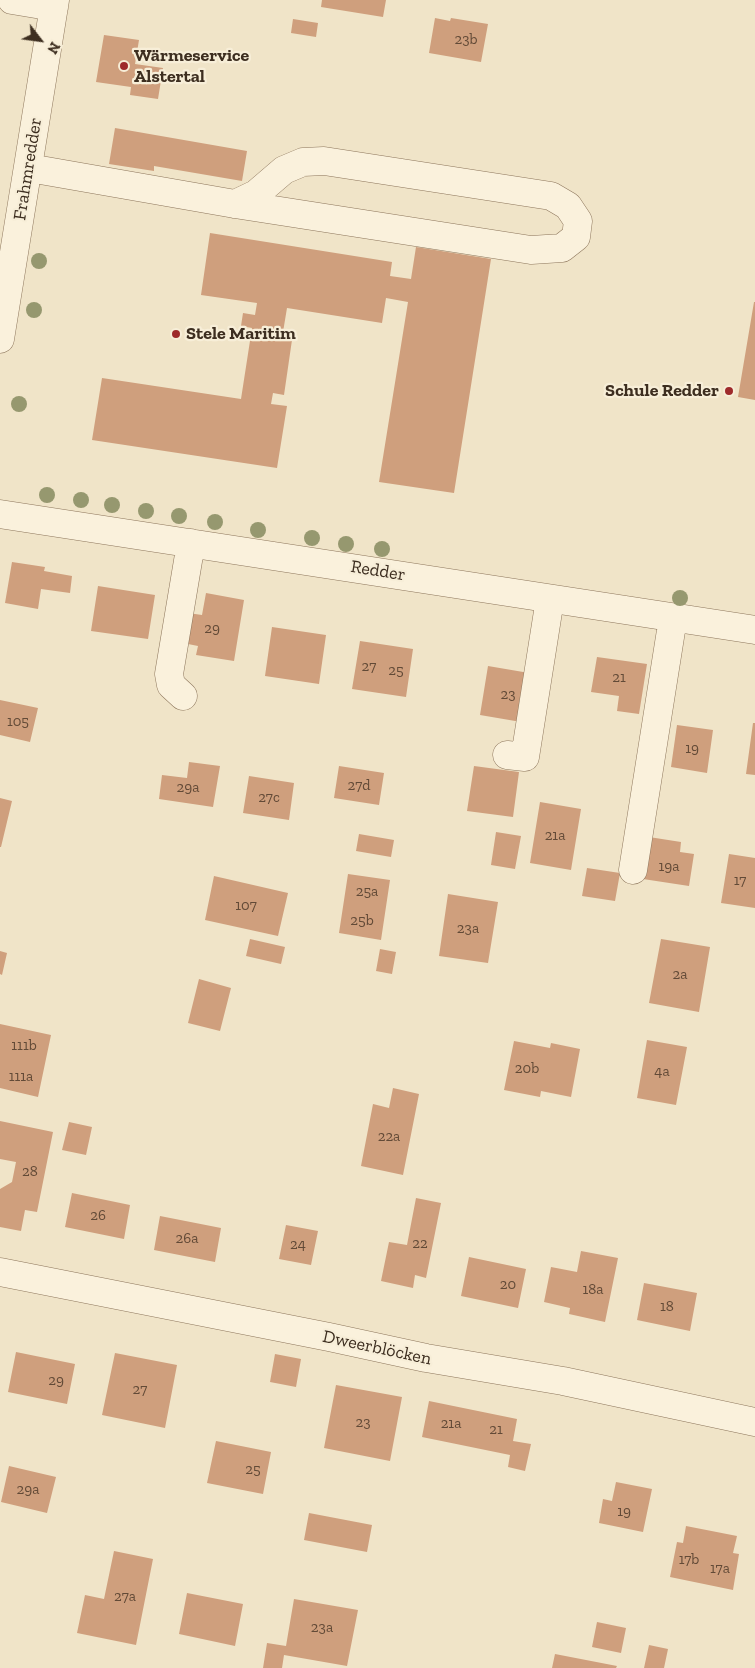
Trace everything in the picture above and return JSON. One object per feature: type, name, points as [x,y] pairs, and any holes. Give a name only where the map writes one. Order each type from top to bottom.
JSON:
[{"type":"street","points":[[12,0],[55,3]]},
{"type":"street","name":"Frahmredder","points":[[0,338],[55,3]]},
{"type":"street","points":[[29,168],[235,204],[531,250],[562,248],[576,238],[578,221],[568,206],[551,196],[324,160],[303,162],[284,170],[256,194],[235,204]]},
{"type":"street","name":"Redder","points":[[0,514],[755,630]]},
{"type":"street","points":[[183,696],[171,685],[169,674],[191,543]]},
{"type":"street","points":[[507,755],[525,757],[550,599]]},
{"type":"street","points":[[633,870],[673,618]]},
{"type":"street","name":"Dweerblöcken","points":[[0,1272],[426,1358],[563,1382],[755,1422]]},
{"type":"building","points":[[322,0],[386,0],[383,17],[321,7]]},
{"type":"building","points":[[435,18],[450,21],[451,18],[488,24],[481,62],[429,53]]},
{"type":"building","points":[[293,19],[318,23],[316,37],[291,33]]},
{"type":"building","name":"Wärmeservice Alstertal","points":[[104,35],[139,40],[135,64],[163,68],[158,99],[130,95],[131,87],[96,82]]},
{"type":"building","points":[[115,128],[247,151],[242,181],[154,166],[154,171],[109,164]]},
{"type":"building","points":[[210,233],[392,262],[390,276],[411,279],[416,247],[491,259],[454,493],[379,482],[408,302],[386,298],[382,323],[287,308],[283,332],[293,333],[284,395],[273,393],[271,404],[287,406],[277,468],[92,440],[102,378],[241,399],[252,328],[241,326],[243,313],[255,315],[257,303],[201,295]]},
{"type":"building","points":[[755,302],[755,400],[738,397]]},
{"type":"building","points":[[12,562],[45,567],[44,571],[72,576],[70,593],[41,589],[38,609],[5,603]]},
{"type":"building","points":[[98,586],[155,595],[148,639],[91,631]]},
{"type":"building","points":[[206,593],[244,600],[234,661],[196,655],[198,646],[183,643],[188,613],[202,615]]},
{"type":"building","points":[[272,627],[326,635],[319,684],[265,676]]},
{"type":"building","points":[[360,641],[413,649],[406,697],[352,689]]},
{"type":"building","points":[[597,657],[647,664],[639,714],[617,711],[619,696],[591,692]]},
{"type":"building","points":[[488,666],[535,674],[527,723],[480,715]]},
{"type":"building","points":[[0,700],[38,708],[30,742],[0,735]]},
{"type":"building","points":[[753,723],[755,723],[755,775],[746,774]]},
{"type":"building","points":[[677,725],[713,730],[707,773],[671,767]]},
{"type":"building","points":[[189,762],[220,766],[213,807],[159,799],[162,775],[187,778]]},
{"type":"building","points":[[339,766],[384,773],[379,805],[334,798]]},
{"type":"building","points":[[474,766],[519,772],[513,817],[467,811]]},
{"type":"building","points":[[249,776],[294,783],[289,820],[243,813]]},
{"type":"building","points":[[0,798],[12,801],[1,847],[0,847]]},
{"type":"building","points":[[540,802],[581,809],[571,870],[530,863]]},
{"type":"building","points":[[496,832],[521,836],[515,869],[491,865]]},
{"type":"building","points":[[359,834],[394,840],[391,857],[356,851]]},
{"type":"building","points":[[649,837],[681,842],[680,852],[694,854],[689,886],[643,879]]},
{"type":"building","points":[[729,854],[755,858],[755,908],[721,903]]},
{"type":"building","points":[[587,868],[620,873],[615,901],[582,896]]},
{"type":"building","points":[[348,874],[390,880],[381,940],[339,933]]},
{"type":"building","points":[[214,876],[288,893],[278,936],[205,920]]},
{"type":"building","points":[[448,894],[498,902],[488,963],[439,956]]},
{"type":"building","points":[[250,939],[285,947],[281,964],[246,956]]},
{"type":"building","points":[[661,939],[710,947],[699,1012],[649,1003]]},
{"type":"building","points":[[380,949],[396,952],[392,974],[376,971]]},
{"type":"building","points":[[0,951],[7,953],[2,975],[0,974]]},
{"type":"building","points":[[199,979],[231,988],[220,1031],[188,1023]]},
{"type":"building","points":[[0,1024],[51,1035],[38,1097],[0,1088]]},
{"type":"building","points":[[647,1040],[687,1047],[676,1105],[637,1098]]},
{"type":"building","points":[[514,1041],[550,1048],[551,1043],[580,1049],[571,1097],[541,1091],[540,1097],[504,1090]]},
{"type":"building","points":[[393,1088],[419,1094],[403,1175],[361,1166],[373,1104],[389,1108]]},
{"type":"building","points":[[0,1121],[53,1132],[37,1212],[25,1210],[21,1231],[0,1227],[0,1189],[12,1182],[16,1162],[0,1159]]},
{"type":"building","points":[[69,1122],[92,1127],[86,1155],[62,1150]]},
{"type":"building","points":[[72,1193],[130,1205],[124,1239],[65,1227]]},
{"type":"building","points":[[416,1198],[441,1203],[426,1278],[415,1275],[413,1288],[381,1281],[389,1242],[407,1245]]},
{"type":"building","points":[[160,1216],[221,1228],[215,1262],[154,1250]]},
{"type":"building","points":[[286,1225],[318,1231],[311,1265],[279,1259]]},
{"type":"building","points":[[581,1251],[618,1258],[605,1322],[569,1314],[570,1308],[544,1302],[551,1267],[577,1272]]},
{"type":"building","points":[[469,1257],[526,1269],[518,1308],[461,1296]]},
{"type":"building","points":[[644,1283],[697,1293],[690,1331],[637,1320]]},
{"type":"building","points":[[16,1352],[75,1364],[67,1404],[8,1392]]},
{"type":"building","points":[[115,1353],[177,1365],[165,1428],[102,1415]]},
{"type":"building","points":[[275,1354],[301,1359],[296,1387],[270,1382]]},
{"type":"building","points":[[336,1385],[402,1397],[390,1461],[324,1448]]},
{"type":"building","points":[[429,1401],[517,1419],[513,1441],[531,1444],[525,1471],[508,1467],[510,1455],[422,1437]]},
{"type":"building","points":[[216,1441],[271,1452],[263,1494],[207,1483]]},
{"type":"building","points":[[9,1466],[56,1477],[47,1513],[1,1502]]},
{"type":"building","points":[[616,1482],[652,1489],[643,1532],[599,1523],[603,1499],[612,1501]]},
{"type":"building","points":[[309,1513],[372,1525],[367,1552],[304,1540]]},
{"type":"building","points":[[686,1526],[737,1536],[733,1553],[739,1554],[733,1590],[670,1577],[677,1542],[683,1543]]},
{"type":"building","points":[[114,1551],[153,1559],[136,1645],[77,1633],[85,1595],[104,1599]]},
{"type":"building","points":[[187,1593],[243,1604],[235,1646],[179,1634]]},
{"type":"building","points":[[294,1599],[358,1610],[347,1666],[284,1655],[282,1668],[263,1668],[267,1643],[286,1646]]},
{"type":"building","points":[[597,1622],[626,1628],[621,1653],[592,1647]]},
{"type":"building","points":[[649,1645],[668,1649],[664,1668],[644,1668]]},
{"type":"building","points":[[555,1654],[617,1666],[616,1668],[552,1668]]},
{"type":"place","name":"Wärmeservice Alstertal","points":[[124,66]]},
{"type":"place","name":"Stele Maritim","points":[[176,334]]},
{"type":"place","name":"Schule Redder","points":[[729,391]]}]
